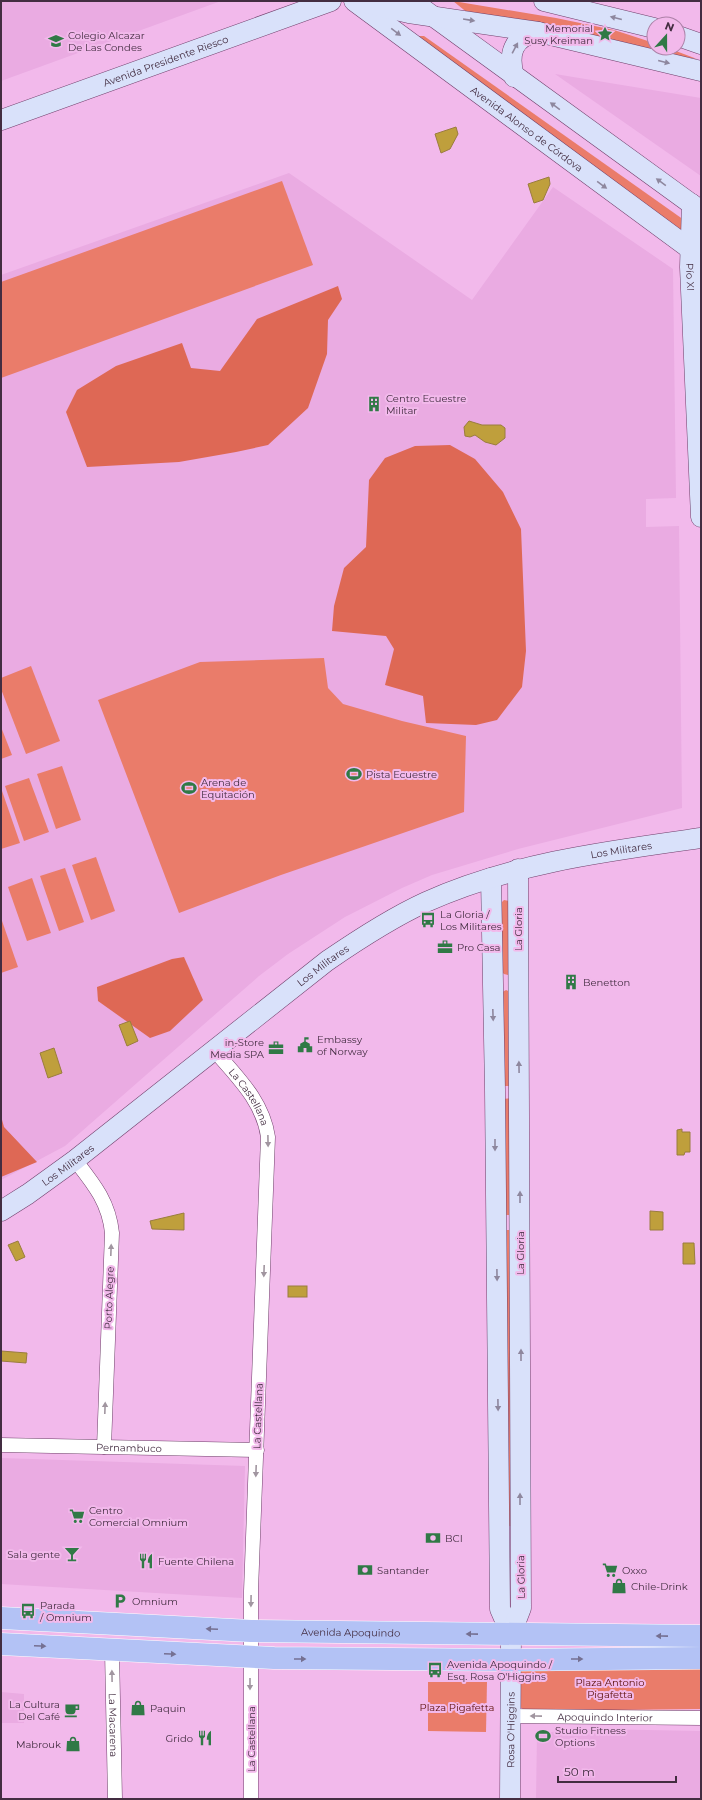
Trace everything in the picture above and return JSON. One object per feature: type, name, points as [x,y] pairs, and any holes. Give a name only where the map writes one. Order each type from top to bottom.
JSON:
[{"type":"main road","name":"Avenida Presidente Riesco","points":[[1,120],[331,1]]},
{"type":"main road","name":"Avenida Alonso de Córdova","points":[[354,1],[696,253]]},
{"type":"main road","points":[[360,1],[388,9],[538,32],[701,71]]},
{"type":"main road","points":[[412,1],[514,77],[697,207]]},
{"type":"main road","points":[[544,1],[646,26]]},
{"type":"main road","points":[[514,77],[511,65],[511,54],[515,45],[529,34],[538,32]]},
{"type":"main road","points":[[686,39],[701,44]]},
{"type":"main road","name":"Pío XI","points":[[697,207],[696,253],[701,516]]},
{"type":"main road","name":"Los Militares","points":[[1,1211],[28,1194],[75,1160],[327,961],[363,936],[426,902],[518,869],[701,838]]},
{"type":"main road","name":"La Gloria","points":[[510,1660],[511,1634],[521,1608],[518,869]]},
{"type":"main road","name":"La Gloria","points":[[491,878],[495,1090],[500,1609],[511,1634]]},
{"type":"main road","points":[[492,984],[518,984]]},
{"type":"main road","points":[[495,1090],[520,1090]]},
{"type":"main road","points":[[496,1224],[520,1223]]},
{"type":"main road","points":[[500,1531],[510,1536],[515,1536],[520,1532]]},
{"type":"main road","name":"Avenida Apoquindo","points":[[1,1618],[250,1631],[701,1636]]},
{"type":"main road","points":[[1,1644],[112,1651],[250,1657],[510,1660],[701,1658]]},
{"type":"main road","name":"Rosa O'Higgins","points":[[510,1660],[510,1799]]},
{"type":"street","name":"La Castellana","points":[[214,1050],[255,1099],[265,1118],[268,1137],[250,1631],[251,1799]]},
{"type":"street","name":"Porto Alegre","points":[[75,1160],[100,1193],[108,1212],[112,1232],[104,1447]]},
{"type":"street","name":"Pernambuco","points":[[1,1445],[257,1450]]},
{"type":"street","name":"La Macarena","points":[[112,1651],[115,1799]]},
{"type":"street","name":"Apoquindo Interior","points":[[510,1716],[701,1718]]},
{"type":"shaded area","name":"Colegio Alcazar De Las Condes","points":[[1,1],[221,1],[1,81]]},
{"type":"shaded area","points":[[555,74],[701,98],[701,176]]},
{"type":"shaded area","points":[[456,127],[458,134],[450,149],[441,153],[435,134]]},
{"type":"shaded area","points":[[289,173],[472,300],[553,187],[673,269],[676,498],[646,499],[646,527],[679,526],[682,808],[518,849],[432,875],[402,888],[345,917],[288,954],[259,976],[65,1146],[1,1180],[1,275]]},
{"type":"shaded area","points":[[549,177],[550,184],[543,200],[534,203],[528,184]]},
{"type":"shaded area","points":[[338,286],[342,299],[328,320],[327,354],[308,408],[268,445],[179,462],[87,467],[66,412],[77,390],[116,366],[182,343],[191,368],[220,371],[257,319]]},
{"type":"shaded area","points":[[469,421],[482,425],[501,425],[505,428],[505,438],[496,445],[485,442],[475,435],[470,437],[465,436],[464,427]]},
{"type":"shaded area","points":[[450,445],[475,459],[503,492],[521,529],[526,651],[522,687],[497,720],[476,725],[426,723],[423,696],[385,685],[394,649],[386,636],[332,631],[334,606],[344,568],[366,547],[369,480],[385,458],[415,446]]},
{"type":"shaded area","points":[[184,957],[203,1000],[170,1031],[150,1038],[98,1001],[97,987],[172,959]]},
{"type":"shaded area","points":[[130,1021],[138,1041],[127,1046],[119,1025]]},
{"type":"shaded area","points":[[54,1048],[62,1073],[48,1078],[40,1053]]},
{"type":"shaded area","points":[[1,1116],[4,1127],[37,1162],[1,1177]]},
{"type":"shaded area","points":[[682,1129],[682,1132],[690,1132],[690,1152],[685,1152],[684,1155],[677,1155],[677,1130]]},
{"type":"shaded area","points":[[650,1211],[663,1212],[663,1230],[650,1230]]},
{"type":"shaded area","points":[[184,1213],[184,1230],[152,1229],[150,1221]]},
{"type":"shaded area","points":[[18,1241],[25,1257],[16,1261],[8,1245]]},
{"type":"shaded area","points":[[683,1243],[694,1243],[695,1264],[683,1264]]},
{"type":"shaded area","points":[[288,1286],[307,1286],[307,1297],[288,1297]]},
{"type":"shaded area","points":[[1,1351],[27,1353],[26,1363],[1,1361]]},
{"type":"shaded area","points":[[1,1458],[245,1466],[242,1598],[1,1584]]},
{"type":"shaded area","points":[[1,1692],[24,1694],[24,1723],[1,1723]]},
{"type":"shaded area","points":[[593,1729],[701,1731],[701,1799],[536,1799],[537,1733]]},
{"type":"green space","points":[[453,1],[556,18],[614,30],[646,40],[646,51],[469,14]]},
{"type":"green space","points":[[416,36],[424,36],[701,232],[701,251]]},
{"type":"green space","points":[[686,55],[697,59],[679,56]]},
{"type":"green space","points":[[282,181],[313,265],[1,378],[1,282]]},
{"type":"green space","points":[[324,658],[328,688],[343,704],[402,721],[466,736],[464,812],[281,875],[179,913],[98,700],[200,662]]},
{"type":"green space","points":[[31,666],[60,741],[26,754],[1,689],[1,678]]},
{"type":"green space","points":[[1,727],[12,755],[1,759]]},
{"type":"green space","points":[[62,766],[81,820],[56,829],[37,774]]},
{"type":"green space","points":[[29,778],[49,832],[24,841],[5,786]]},
{"type":"green space","points":[[1,788],[20,843],[1,849]]},
{"type":"green space","points":[[96,857],[115,911],[91,920],[72,865]]},
{"type":"green space","points":[[65,868],[84,922],[59,931],[40,876]]},
{"type":"green space","points":[[32,878],[51,933],[27,941],[8,887]]},
{"type":"green space","points":[[504,900],[509,901],[512,971],[508,975],[504,974],[500,970],[500,904]]},
{"type":"green space","points":[[1,918],[18,967],[1,973]]},
{"type":"green space","points":[[506,990],[513,993],[513,1086],[502,1086],[501,993]]},
{"type":"green space","points":[[513,1098],[514,1215],[504,1215],[503,1099]]},
{"type":"green space","points":[[504,1230],[513,1230],[516,1526],[506,1526]]},
{"type":"green space","name":"Plaza Antonio Pigafetta","points":[[701,1665],[701,1709],[525,1711],[519,1706],[518,1672],[526,1666]]},
{"type":"green space","name":"Plaza Pigafetta","points":[[428,1682],[487,1682],[486,1732],[428,1731]]},
{"type":"place","name":"Memorial Susy Kreiman","points":[[605,34]]},
{"type":"place","name":"Colegio Alcazar De Las Condes","points":[[56,41]]},
{"type":"place","name":"Centro Ecuestre Militar","points":[[374,404]]},
{"type":"place","name":"Pista Ecuestre","points":[[354,774]]},
{"type":"place","name":"Arena de Equitación","points":[[189,788]]},
{"type":"place","name":"La Gloria / Los Militares","points":[[428,920]]},
{"type":"place","name":"Pro Casa","points":[[445,947]]},
{"type":"place","name":"Benetton","points":[[571,982]]},
{"type":"place","name":"Embassy of Norway","points":[[305,1045]]},
{"type":"place","name":"in-Store Media SPA","points":[[276,1048]]},
{"type":"place","name":"Centro Comercial Omnium","points":[[77,1516]]},
{"type":"place","name":"BCI","points":[[433,1538]]},
{"type":"place","name":"Sala gente","points":[[72,1554]]},
{"type":"place","name":"Fuente Chilena","points":[[146,1561]]},
{"type":"place","name":"Santander","points":[[365,1570]]},
{"type":"place","name":"Oxxo","points":[[610,1570]]},
{"type":"place","name":"Chile-Drink","points":[[619,1586]]},
{"type":"place","name":"Omnium","points":[[120,1601]]},
{"type":"place","name":"Parada / Omnium","points":[[28,1611]]},
{"type":"place","name":"Avenida Apoquindo / Esq. Rosa O'Higgins","points":[[435,1670]]},
{"type":"place","name":"Paquin","points":[[138,1708]]},
{"type":"place","name":"La Cultura Del Café","points":[[72,1710]]},
{"type":"place","name":"Studio Fitness Options","points":[[543,1736]]},
{"type":"place","name":"Grido","points":[[205,1738]]},
{"type":"place","name":"Mabrouk","points":[[73,1744]]}]
